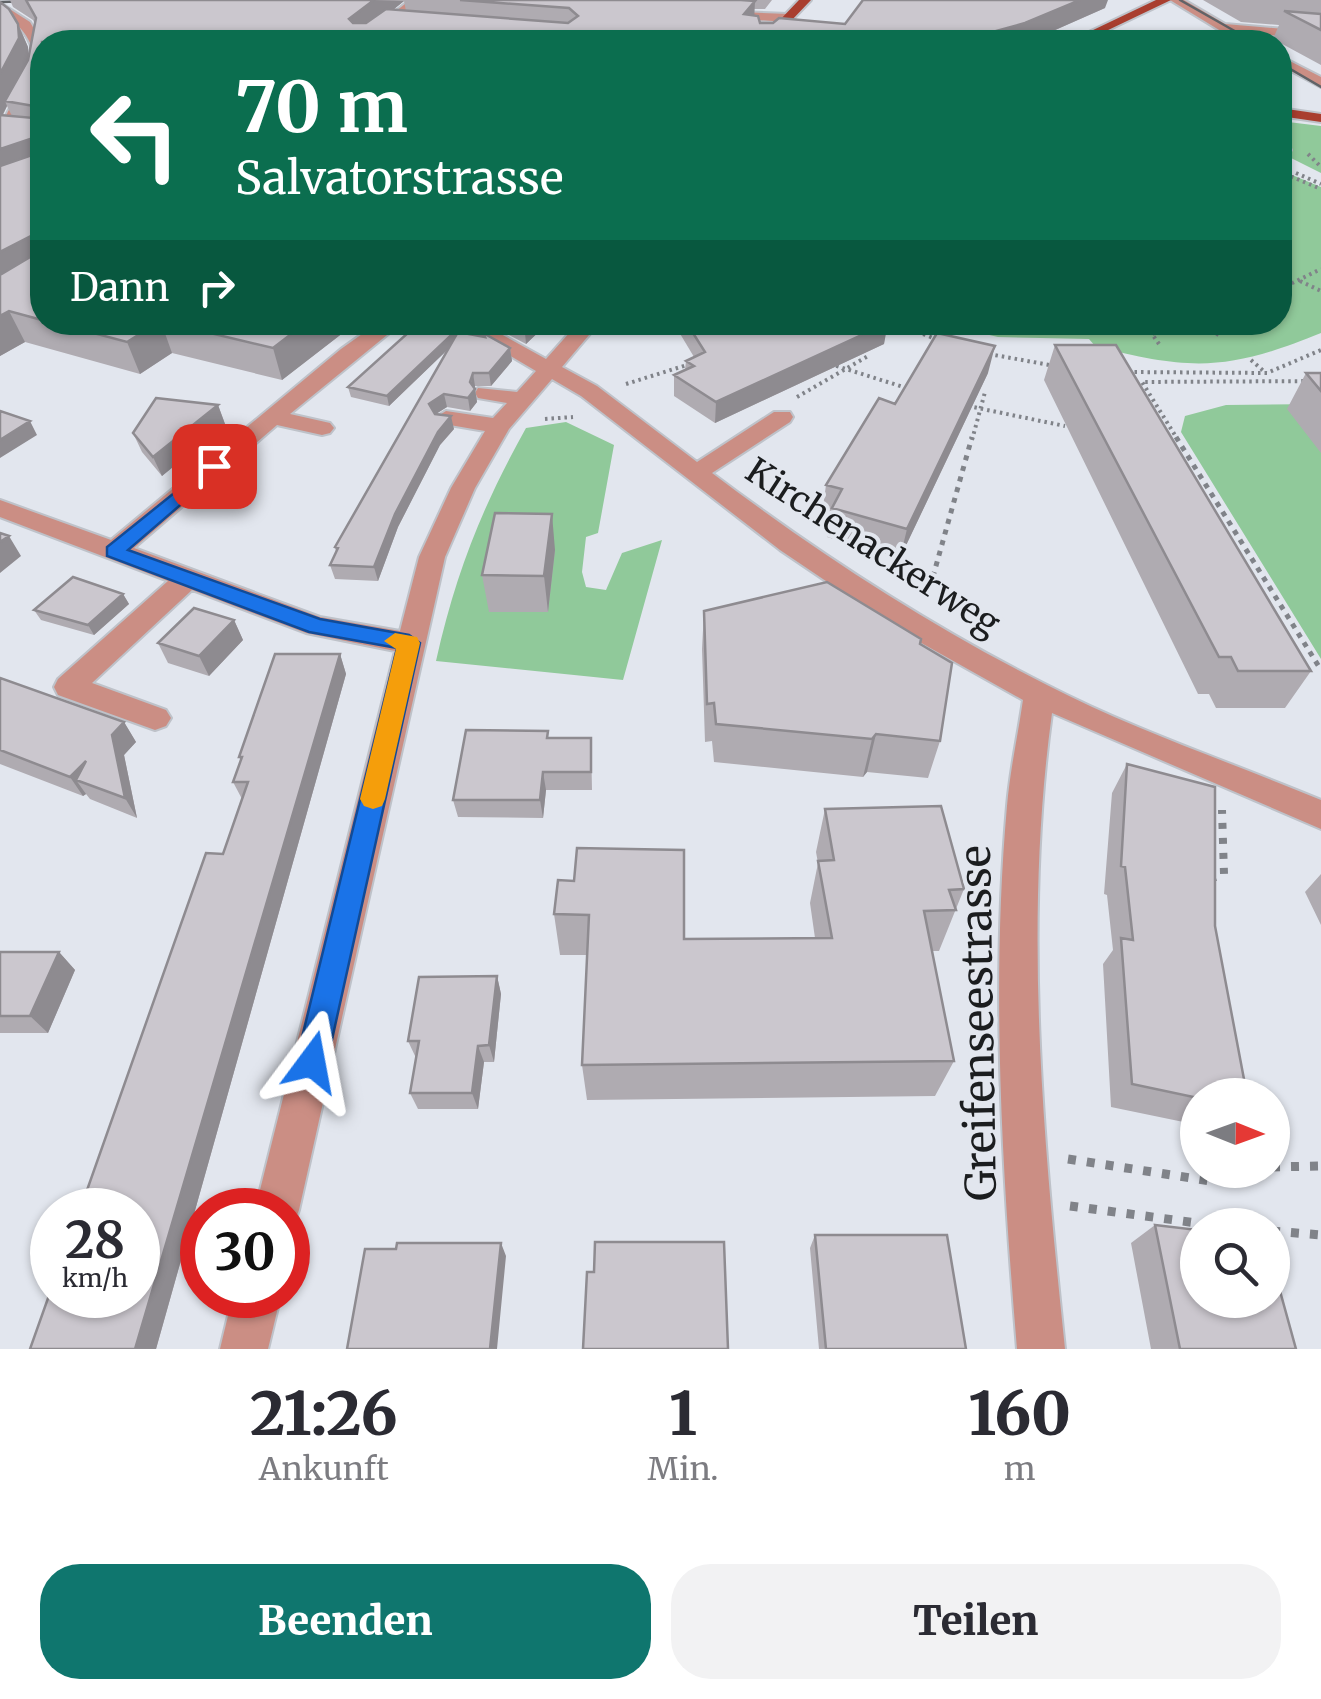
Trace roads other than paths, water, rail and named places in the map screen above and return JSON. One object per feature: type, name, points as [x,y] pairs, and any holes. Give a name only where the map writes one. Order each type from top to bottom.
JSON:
[{"type":"main road","points":[[776,30],[805,0]]},
{"type":"main road","points":[[1100,30],[1165,0]]},
{"type":"main road","points":[[1292,105],[1321,106]]},
{"type":"main road","points":[[1292,114],[1321,118]]},
{"type":"street","points":[[385,30],[400,22],[416,0]]},
{"type":"street","points":[[1176,0],[1227,30]]},
{"type":"street","points":[[2,3],[26,1]]},
{"type":"street","points":[[2,3],[30,31]]},
{"type":"street","points":[[707,14],[788,18]]},
{"type":"street","points":[[1222,27],[1255,30]]},
{"type":"street","points":[[1292,33],[1321,36]]},
{"type":"street","points":[[1292,67],[1321,83]]},
{"type":"street","points":[[6,133],[30,81]]},
{"type":"street","points":[[114,552],[374,335]]},
{"type":"street","name":"Kirchenackerweg","points":[[488,335],[588,392],[790,544],[910,624],[1039,695],[1321,814]]},
{"type":"street","points":[[282,1188],[432,557],[463,488],[498,426],[529,410],[550,368],[590,335]]},
{"type":"street","points":[[486,393],[529,410]]},
{"type":"street","points":[[273,417],[322,428]]},
{"type":"street","points":[[696,473],[782,417]]},
{"type":"street","points":[[446,418],[498,426]]},
{"type":"street","points":[[0,508],[316,626],[409,643]]},
{"type":"street","points":[[155,718],[69,687],[188,578]]},
{"type":"street","name":"Greifenseestrasse","points":[[1039,695],[1023,812],[1020,1041],[1029,1237],[1041,1349]]},
{"type":"street","points":[[244,1349],[251,1318]]},
{"type":"tram line","points":[[0,2],[76,0]]},
{"type":"tram line","points":[[1180,0],[1233,30]]},
{"type":"tram line","points":[[1292,70],[1321,87]]}]
